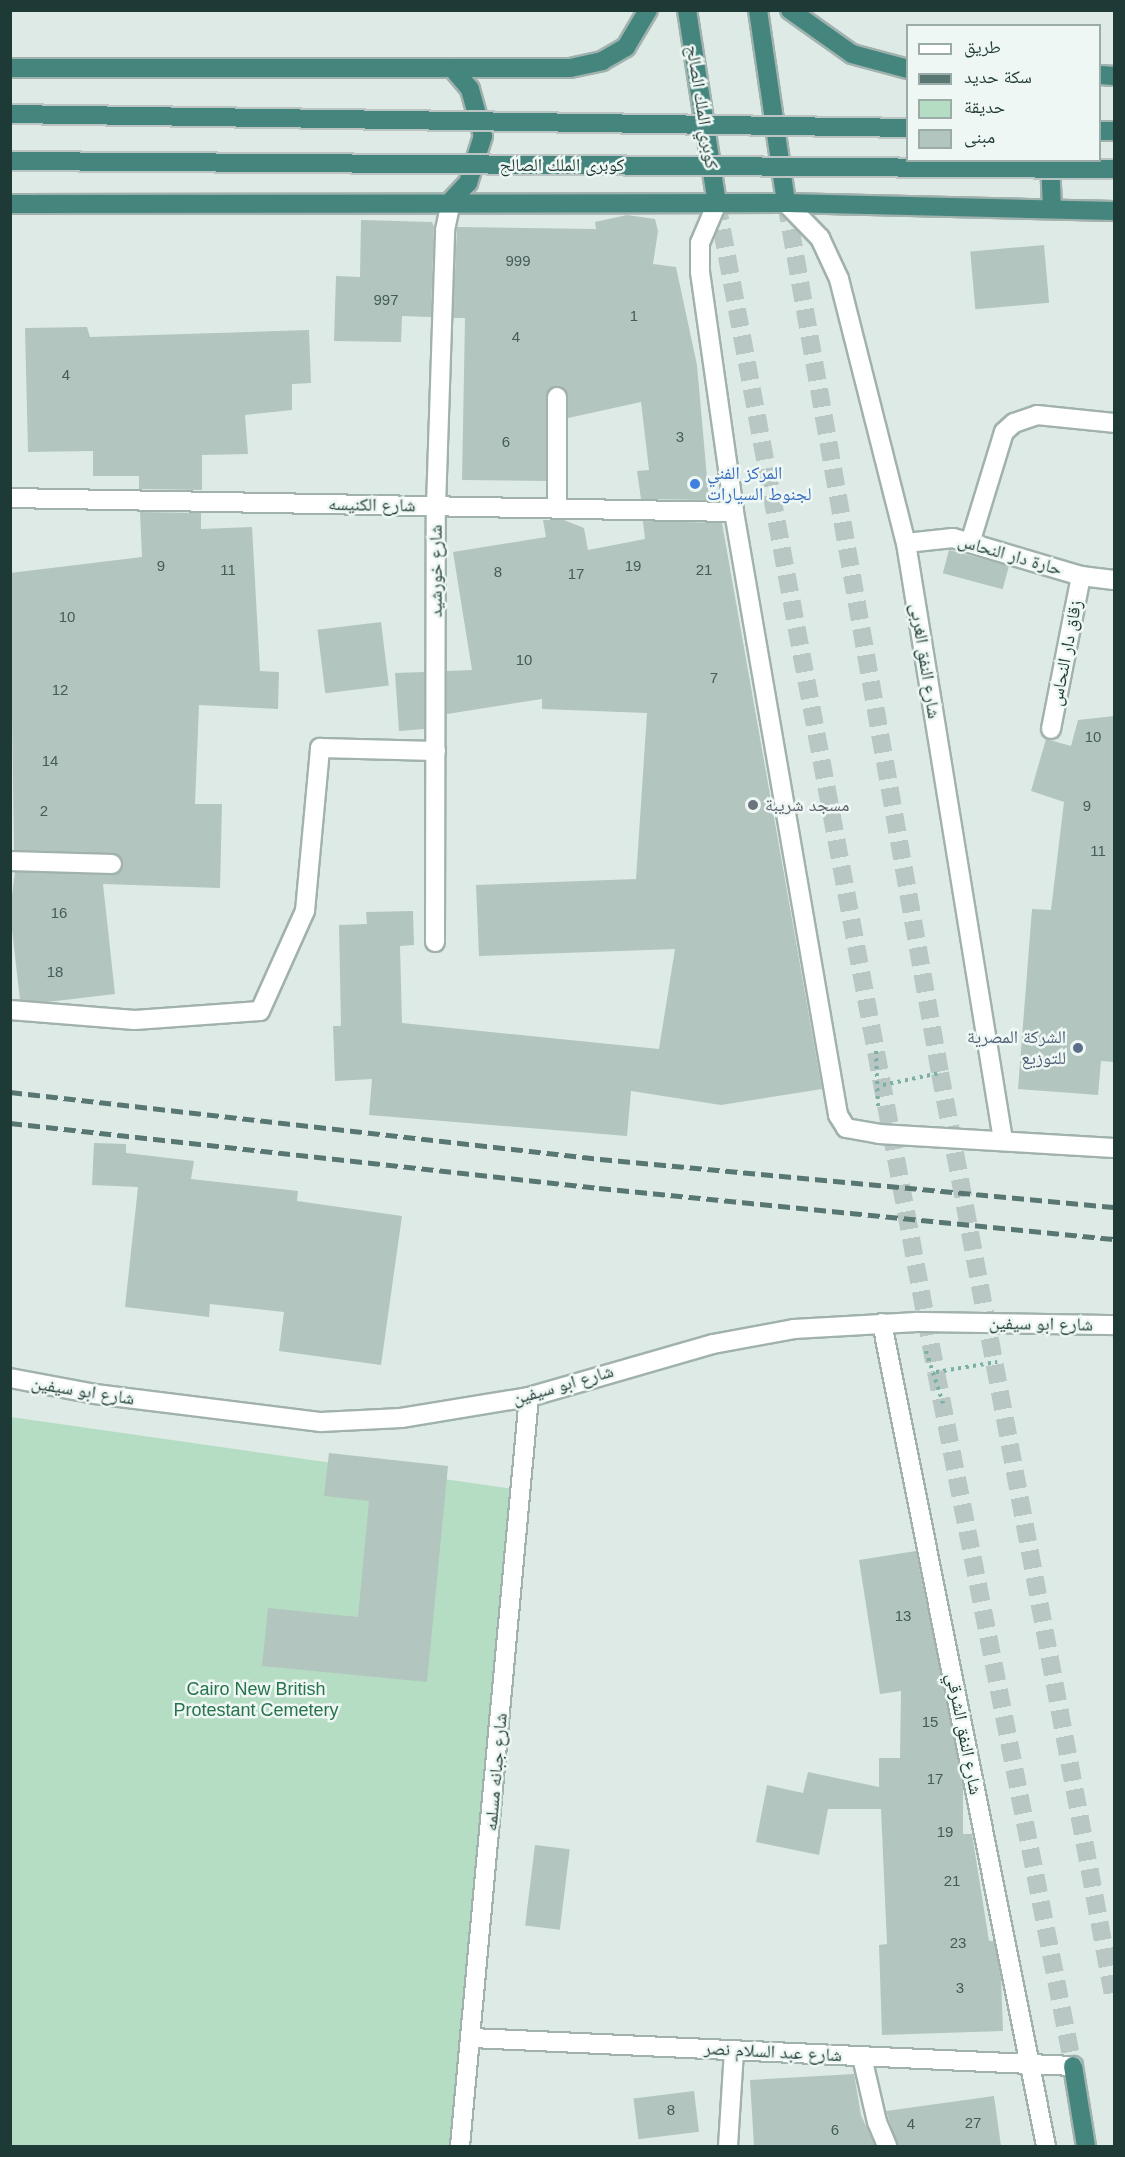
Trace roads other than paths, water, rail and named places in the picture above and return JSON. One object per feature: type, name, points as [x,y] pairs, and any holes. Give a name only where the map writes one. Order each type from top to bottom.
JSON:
[{"type":"highway","points":[[10,68],[454,70],[570,68],[602,61],[626,47],[648,10]]},
{"type":"highway","name":"كوبري الملك الصالح","points":[[687,10],[717,203]]},
{"type":"highway","points":[[790,10],[814,31],[852,54],[906,68]]},
{"type":"highway","points":[[759,16],[786,203]]},
{"type":"highway","points":[[451,201],[468,183],[483,136],[470,89],[454,70]]},
{"type":"highway","points":[[10,114],[906,128]]},
{"type":"highway","name":"كوبرى الملك الصالح","points":[[10,161],[1114,169]]},
{"type":"highway","points":[[1050,162],[1052,209]]},
{"type":"highway","points":[[10,204],[451,201],[786,203],[1114,211]]},
{"type":"highway","points":[[1074,2066],[1086,2146]]},
{"type":"street","name":"شارع خورشيد","points":[[435,942],[436,506],[446,230],[451,201]]},
{"type":"street","points":[[717,203],[700,243],[700,272],[734,512],[833,1101],[846,1128],[879,1134],[1114,1148]]},
{"type":"street","name":"شارع النفق الغربى","points":[[786,203],[820,238],[839,279],[906,543],[1003,1140]]},
{"type":"street","points":[[556,508],[557,397]]},
{"type":"street","points":[[970,543],[1004,432],[1014,423],[1037,415],[1114,423]]},
{"type":"street","name":"شارع الكنيسه","points":[[10,498],[734,512]]},
{"type":"street","name":"حارة دار النحاس","points":[[906,543],[941,538],[970,543],[1081,576],[1114,580]]},
{"type":"street","name":"زقاق دار النحاس","points":[[1051,729],[1081,576]]},
{"type":"street","points":[[10,1010],[135,1020],[260,1011],[305,911],[321,748],[435,751]]},
{"type":"street","points":[[10,861],[112,864]]},
{"type":"street","name":"شارع ابو سيفين","points":[[10,1378],[95,1394],[321,1422],[461,1411],[529,1396],[713,1344],[794,1329],[917,1322],[1114,1325]]},
{"type":"street","name":"شارع النفق الشرقي","points":[[882,1323],[1046,2146]]},
{"type":"street","name":"شارع جبانه مسلمه","points":[[460,2146],[472,2038],[529,1396]]},
{"type":"street","name":"شارع عبد السلام نصر","points":[[472,2038],[1030,2066],[1074,2066]]},
{"type":"street","points":[[728,2146],[734,2050]]},
{"type":"street","points":[[862,2056],[877,2122],[887,2146]]},
{"type":"tunnel","points":[[717,203],[936,1372],[1073,2066]]},
{"type":"tunnel","points":[[786,203],[940,1073],[1114,2000]]},
{"type":"railway","points":[[10,1092],[600,1159],[1114,1207]]},
{"type":"railway","points":[[10,1123],[599,1188],[1114,1239]]},
{"type":"place","name":"المركز الفني لجنوط السيارات","points":[[695,484]]},
{"type":"place","name":"مسجد شريبة","points":[[753,805]]},
{"type":"place","name":"الشركة المصرية للتوزيع","points":[[1078,1048]]},
{"type":"park label","name":"Cairo New British Protestant Cemetery","points":[[256,1700]]}]
